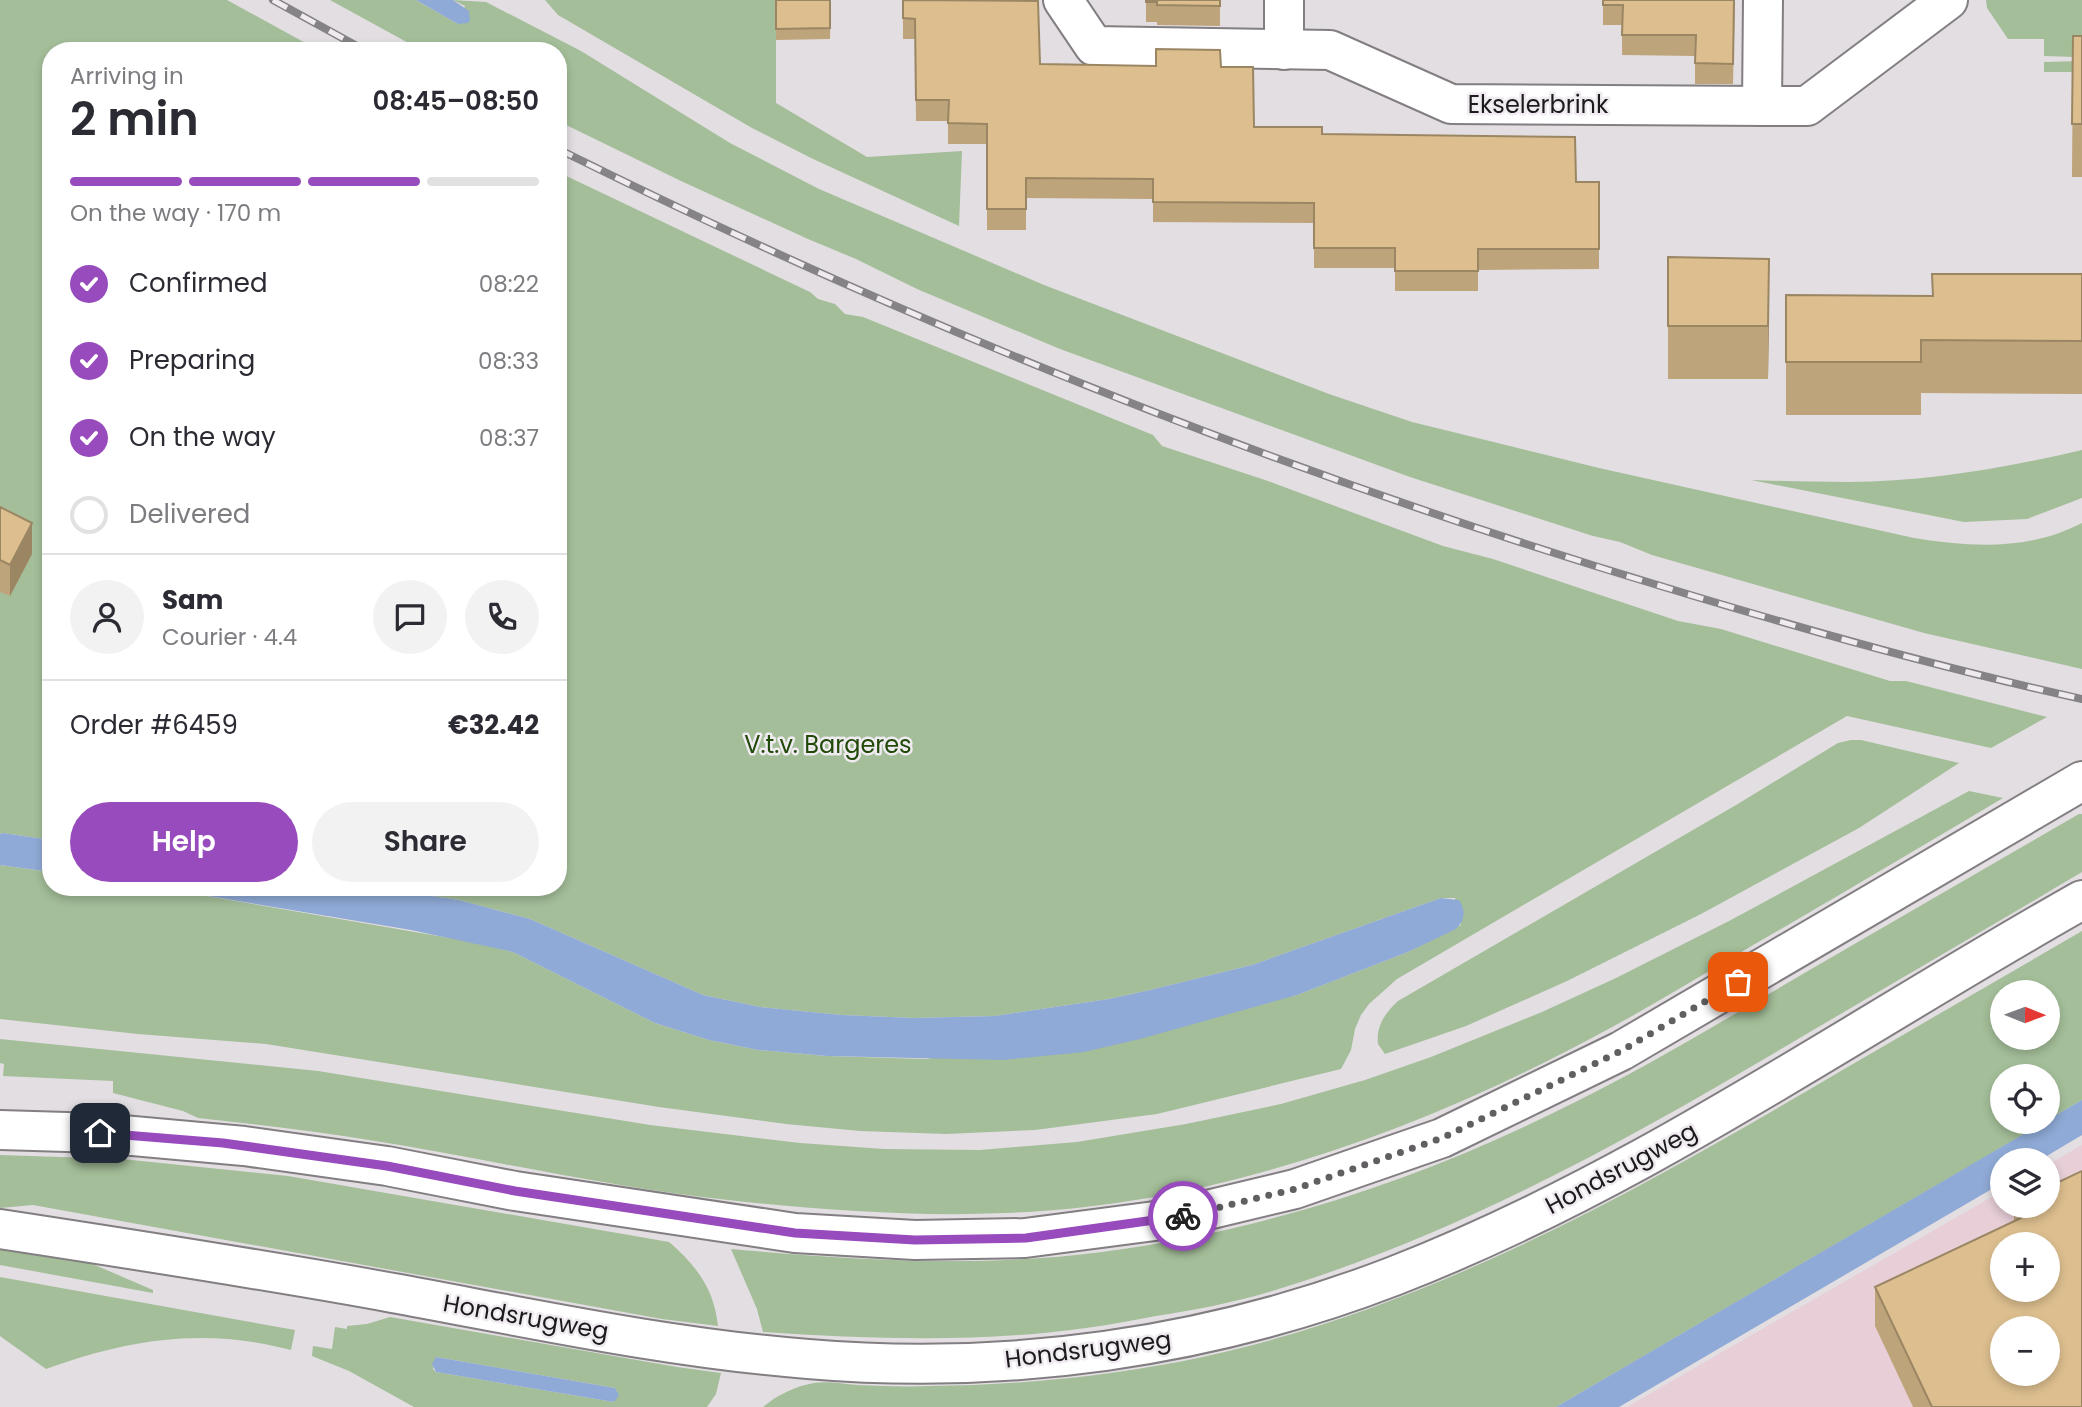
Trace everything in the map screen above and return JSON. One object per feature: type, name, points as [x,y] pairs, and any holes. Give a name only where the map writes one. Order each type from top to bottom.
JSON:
[{"type":"main road","name":"Ekselerbrink","points":[[1063,0],[1094,46],[1329,50],[1451,104],[1762,106],[1807,106],[1948,0]]},
{"type":"main road","points":[[1283,50],[1284,0]]},
{"type":"main road","points":[[1762,106],[1763,0]]},
{"type":"main road","points":[[0,1130],[100,1133],[244,1146],[387,1166],[529,1193],[795,1233],[915,1240],[1026,1238],[1170,1219],[1295,1189],[1442,1138],[1621,1051],[2082,781]]},
{"type":"main road","name":"Hondsrugweg","points":[[0,1229],[239,1266],[667,1343],[812,1360],[976,1362],[1058,1358],[1149,1344],[1262,1320],[1391,1277],[1487,1237],[1685,1136],[2082,900]]},
{"type":"shaded area","points":[[2082,1145],[2082,1407],[1627,1407],[1990,1198],[1990,1218],[2060,1218],[2060,1158]]},
{"type":"green space","points":[[0,0],[227,0],[304,42],[42,42],[42,839],[0,834]]},
{"type":"green space","points":[[330,0],[416,0],[458,24],[465,6],[453,0],[486,2],[564,42],[407,42]]},
{"type":"green space","points":[[545,0],[776,0],[776,103],[867,157],[962,151],[959,226],[752,128],[558,15]]},
{"type":"green space","points":[[1986,0],[2082,0],[2082,37],[2074,57],[2044,56],[2044,39],[2008,39],[1987,8]]},
{"type":"green space","points":[[567,44],[730,143],[819,189],[1044,285],[1329,394],[1412,422],[1599,468],[1914,538],[1978,545],[1999,544],[2041,538],[2082,523],[2082,669],[1924,633],[1652,555],[1620,542],[1593,536],[1410,477],[1060,349],[917,289],[681,181],[567,125]]},
{"type":"green space","points":[[2082,61],[2082,72],[2044,72],[2044,62]]},
{"type":"green space","name":"V.t.v. Bargeres","points":[[567,176],[810,292],[818,299],[835,304],[845,314],[863,317],[1153,435],[1162,446],[1265,480],[1443,546],[1493,559],[1678,621],[1721,629],[1890,681],[1906,681],[2047,717],[1991,748],[1847,716],[1397,979],[1369,1004],[1361,1015],[1351,1050],[1341,1069],[1157,1114],[1035,1130],[946,1134],[860,1131],[659,1107],[266,1044],[0,1019],[0,865],[42,871],[42,896],[206,896],[473,942],[513,952],[655,1023],[709,1040],[758,1050],[827,1056],[926,1059],[1297,995],[1408,952],[1461,925],[1455,898],[1441,898],[1252,965],[1150,990],[995,1016],[914,1018],[842,1015],[760,1007],[703,995],[530,919],[459,900],[432,896],[567,896]]},
{"type":"green space","points":[[2082,450],[2082,498],[2027,519],[1964,522],[1751,480],[1906,480],[1995,468]]},
{"type":"green space","points":[[1851,740],[1959,763],[1859,828],[1701,914],[1567,981],[1466,1026],[1385,1054],[1378,1044],[1378,1031],[1382,1020],[1398,1001],[1838,743]]},
{"type":"green space","points":[[1969,791],[2003,798],[1650,1006],[1543,1063],[1471,1097],[1321,1155],[1165,1195],[1086,1207],[1006,1213],[902,1213],[728,1200],[593,1180],[369,1140],[198,1118],[183,1111],[113,1093],[113,1081],[3,1076],[4,1064],[0,1063],[0,1039],[318,1071],[650,1125],[800,1143],[884,1149],[980,1150],[1077,1142],[1186,1124],[1281,1104],[1365,1080],[1431,1057],[1542,1012],[1616,978],[1729,921]]},
{"type":"green space","points":[[2082,814],[2082,872],[2011,914],[1734,1077],[1541,1182],[1407,1243],[1269,1292],[1199,1309],[1046,1333],[924,1338],[763,1332],[757,1309],[731,1249],[917,1261],[1056,1257],[1219,1232],[1334,1201],[1445,1161],[1586,1097],[1682,1045]]},
{"type":"green space","points":[[2082,931],[2082,1100],[2060,1113],[2060,1064],[1990,1064],[1990,1134],[2024,1134],[2000,1148],[1990,1148],[1990,1154],[1556,1407],[763,1407],[800,1386],[819,1382],[893,1386],[964,1385],[1069,1378],[1138,1369],[1207,1356],[1293,1334],[1376,1306],[1458,1274],[1616,1198],[1770,1113],[1990,985],[1990,1050],[2060,1050],[2060,980],[1998,980]]},
{"type":"green space","points":[[0,1155],[122,1159],[288,1176],[669,1242],[696,1269],[708,1289],[718,1326],[662,1319],[33,1205],[0,1208]]},
{"type":"green space","points":[[0,1245],[81,1259],[153,1290],[153,1293],[0,1265]]},
{"type":"green space","points":[[0,1277],[295,1330],[291,1350],[228,1339],[167,1340],[107,1350],[46,1369],[0,1336]]},
{"type":"green space","points":[[390,1317],[721,1373],[716,1394],[707,1407],[414,1407],[349,1371],[312,1356],[313,1346],[332,1349],[335,1327],[347,1329],[347,1326],[367,1324]],"holes":[[[436,1357],[615,1388],[618,1394],[614,1402],[436,1372],[433,1369]]]},
{"type":"water","points":[[416,0],[453,0],[469,11],[470,20],[468,23],[458,24]]},
{"type":"water","points":[[0,834],[42,839],[42,871],[0,865]]},
{"type":"water","points":[[208,896],[432,896],[459,900],[530,919],[703,995],[760,1007],[842,1015],[914,1018],[995,1016],[1150,990],[1252,965],[1441,898],[1459,900],[1464,915],[1456,929],[1408,952],[1297,995],[1084,1052],[1004,1060],[827,1056],[758,1050],[709,1040],[655,1023],[513,952],[411,930]]},
{"type":"water","points":[[2082,1100],[2082,1135],[2060,1148],[2000,1148],[2024,1134],[2060,1134],[2060,1113]]},
{"type":"water","points":[[1990,1154],[1990,1190],[1619,1407],[1556,1407]]},
{"type":"water","points":[[436,1357],[615,1388],[619,1395],[614,1402],[436,1372],[432,1364]]},
{"type":"building","points":[[776,0],[830,0],[830,28],[776,29]]},
{"type":"building","points":[[903,0],[1038,1],[1040,64],[1156,66],[1156,49],[1220,50],[1221,67],[1253,67],[1254,127],[1322,127],[1322,134],[1575,137],[1576,182],[1599,182],[1599,249],[1478,249],[1478,271],[1395,271],[1395,248],[1314,248],[1314,203],[1153,202],[1153,179],[1026,178],[1026,209],[987,209],[987,124],[948,123],[949,100],[916,100],[915,19],[903,18]]},
{"type":"building","points":[[1146,0],[1220,0],[1220,6],[1157,5],[1157,2]]},
{"type":"building","points":[[1603,0],[1734,0],[1733,64],[1695,63],[1696,35],[1622,35],[1623,5],[1603,5]]},
{"type":"building","points":[[2073,36],[2082,36],[2082,124],[2072,124]]},
{"type":"building","points":[[1668,257],[1769,259],[1768,326],[1668,326]]},
{"type":"building","points":[[1932,274],[2082,274],[2082,341],[1921,340],[1921,362],[1786,362],[1786,295],[1933,296]]},
{"type":"building","points":[[0,507],[32,523],[10,565],[0,560]]},
{"type":"building","points":[[2082,1171],[2082,1407],[1932,1407],[1875,1287],[1990,1233],[1990,1302],[2060,1302],[2060,1232],[1991,1232],[2021,1218],[2060,1218],[2060,1181]]},
{"type":"railway","points":[[273,0],[350,42]]},
{"type":"railway","points":[[567,153],[692,214],[964,335],[1241,445],[1522,543],[1664,587],[1872,647],[2082,699]]},
{"type":"way so far","points":[[1183,1216],[1295,1189],[1442,1138],[1621,1051],[1738,982]]},
{"type":"route","points":[[100,1133],[223,1143],[387,1166],[515,1191],[795,1233],[915,1240],[1026,1238],[1183,1216]]}]
